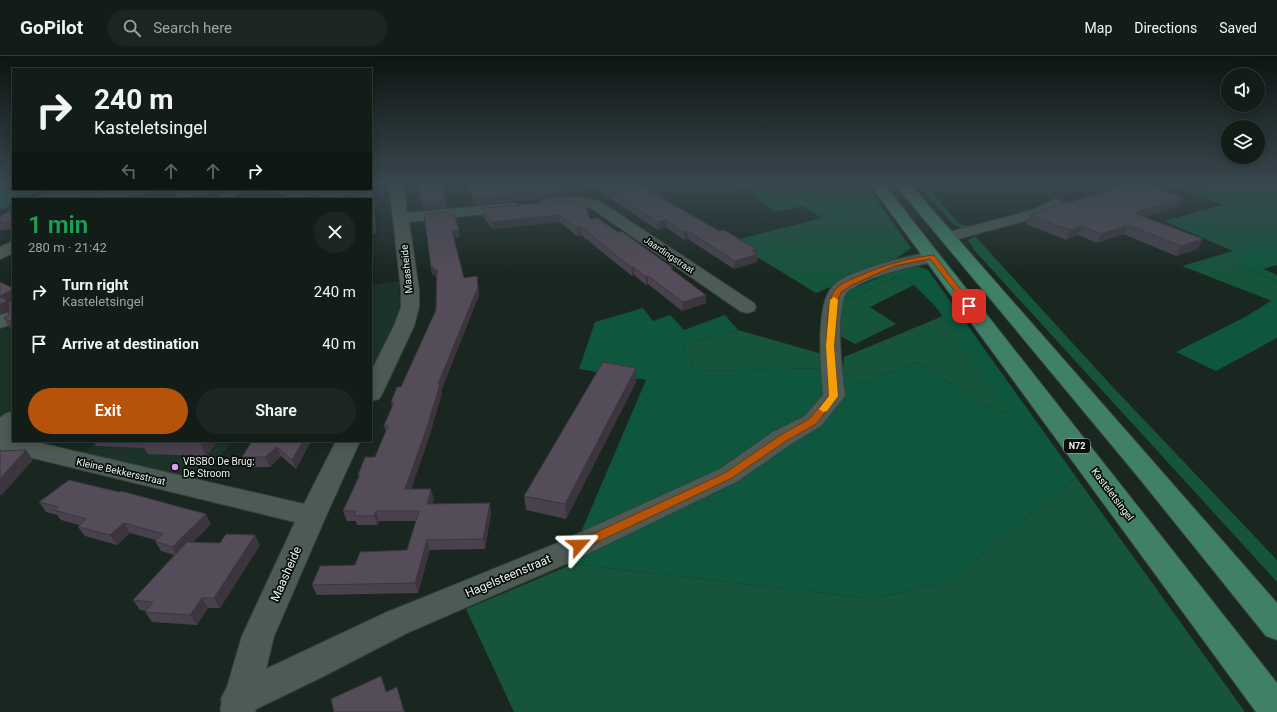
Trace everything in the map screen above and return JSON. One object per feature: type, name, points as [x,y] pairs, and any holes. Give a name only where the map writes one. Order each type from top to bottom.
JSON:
[{"type":"main road","name":"Kasteletsingel","points":[[906,214],[1148,472],[1277,626]]},
{"type":"main road","name":"Kasteletsingel","points":[[919,214],[939,247],[1277,710]]},
{"type":"street","name":"Maasheide","points":[[372,392],[404,326],[410,306],[410,290],[399,214]]},
{"type":"street","name":"Jaardingstraat","points":[[400,218],[443,214]]},
{"type":"street","name":"Jaardingstraat","points":[[608,214],[747,308]]},
{"type":"street","name":"Hagelsteenstraat","points":[[238,706],[308,667],[396,623],[565,552],[729,475],[782,438],[813,421],[834,396],[830,346],[834,301],[838,291],[850,283],[892,265],[911,260],[939,247],[1036,214]]},
{"type":"street","points":[[0,254],[12,247]]},
{"type":"street","points":[[0,322],[12,317]]},
{"type":"street","points":[[0,432],[12,420]]},
{"type":"street","name":"Kleine Bekkersstraat","points":[[0,442],[312,516]]},
{"type":"street","name":"Maasheide","points":[[238,706],[258,636],[312,516],[348,442]]},
{"type":"shaded area","points":[[399,281],[400,300],[398,316],[372,370],[372,285]]},
{"type":"shaded area","points":[[6,326],[12,328],[12,409],[0,421],[0,328]]},
{"type":"shaded area","name":"VBSBO De Brug: De Stroom","points":[[96,442],[233,442],[198,480],[83,454]]},
{"type":"green space","points":[[815,214],[846,214],[822,218]]},
{"type":"green space","points":[[846,214],[887,214],[911,248],[893,261],[816,293],[731,241],[822,218]]},
{"type":"green space","points":[[944,214],[951,214],[960,224],[972,226],[968,230],[954,225]]},
{"type":"green space","points":[[1191,214],[1277,214],[1277,237],[1234,251],[1240,266],[1277,281],[1277,297],[1272,301],[1182,266],[1233,251],[1164,221]]},
{"type":"green space","points":[[975,236],[1110,384],[1277,560],[1277,582],[975,251],[968,240]]},
{"type":"green space","points":[[1277,237],[1277,265],[1263,269],[1277,275],[1277,281],[1240,266],[1233,251]]},
{"type":"green space","points":[[906,266],[917,266],[928,270],[1076,477],[950,581],[875,599],[573,564],[582,530],[646,380],[579,369],[595,322],[643,308],[653,321],[670,315],[684,330],[725,315],[738,330],[683,345],[695,371],[827,368],[843,370],[863,383],[917,362],[996,412],[1008,411],[936,307],[914,285],[897,277],[839,303],[840,336],[837,355],[826,300]]},
{"type":"green space","points":[[897,277],[914,285],[870,307],[896,324],[855,344],[840,336],[839,303]]},
{"type":"green space","points":[[1277,297],[1277,338],[1216,371],[1176,352],[1245,317]]},
{"type":"green space","points":[[943,316],[1009,411],[996,412],[917,362],[863,383],[843,370],[844,357]]},
{"type":"green space","points":[[738,330],[822,354],[827,368],[695,371],[683,345]]},
{"type":"green space","points":[[1076,477],[1245,712],[514,712],[466,609],[573,564],[875,599],[950,581]]},
{"type":"building","points":[[4,214],[12,214],[12,222],[0,222],[0,216]]},
{"type":"building","points":[[372,214],[374,214],[375,226],[372,227]]},
{"type":"building","points":[[424,214],[454,214],[459,230],[452,231],[464,278],[477,276],[478,287],[438,384],[440,384],[427,427],[405,489],[431,489],[427,504],[490,503],[483,539],[427,540],[415,583],[312,585],[320,566],[355,565],[360,552],[407,550],[419,511],[376,511],[374,516],[354,516],[356,511],[343,511],[360,475],[358,475],[365,457],[375,457],[388,426],[384,426],[394,402],[391,402],[397,387],[401,387],[436,310],[437,270],[434,270],[433,267],[431,267]]},
{"type":"building","points":[[486,214],[588,214],[590,219],[597,218],[618,232],[621,231],[673,268],[671,269],[706,295],[683,302],[648,276],[646,277],[634,267],[632,268],[581,227],[577,228],[559,215],[491,222]]},
{"type":"building","points":[[645,214],[689,214],[719,231],[724,230],[756,249],[752,251],[758,254],[735,261],[688,231],[684,232],[666,220],[658,222]]},
{"type":"building","points":[[1034,214],[1136,214],[1203,239],[1181,246],[1128,225],[1101,234],[1082,226],[1070,230],[1030,215]]},
{"type":"building","points":[[0,282],[12,288],[12,290],[0,296]]},
{"type":"building","points":[[0,297],[8,301],[0,304]]},
{"type":"building","points":[[9,301],[12,302],[12,322],[4,318],[9,315]]},
{"type":"building","points":[[603,362],[636,368],[565,504],[524,496]]},
{"type":"building","points":[[251,442],[302,442],[292,460],[277,447],[265,457],[242,457]]},
{"type":"building","points":[[26,450],[0,479],[0,451]]},
{"type":"building","points":[[69,480],[119,492],[121,491],[206,514],[172,547],[155,541],[163,534],[124,523],[110,535],[78,527],[86,519],[54,510],[58,507],[39,502]]},
{"type":"building","points":[[226,534],[255,535],[214,598],[202,598],[190,615],[145,612],[153,602],[133,600],[187,542],[220,543]]},
{"type":"building","points":[[381,676],[386,692],[397,687],[404,712],[334,712],[331,699]]},
{"type":"slow traffic","points":[[823,409],[834,396],[830,346],[834,300]]},
{"type":"place","name":"VBSBO De Brug: De Stroom","points":[[175,467]]},
{"type":"route","points":[[579,545],[729,475],[782,438],[813,421],[834,396],[830,346],[834,301],[838,291],[850,283],[892,265],[932,257],[969,306]]}]
